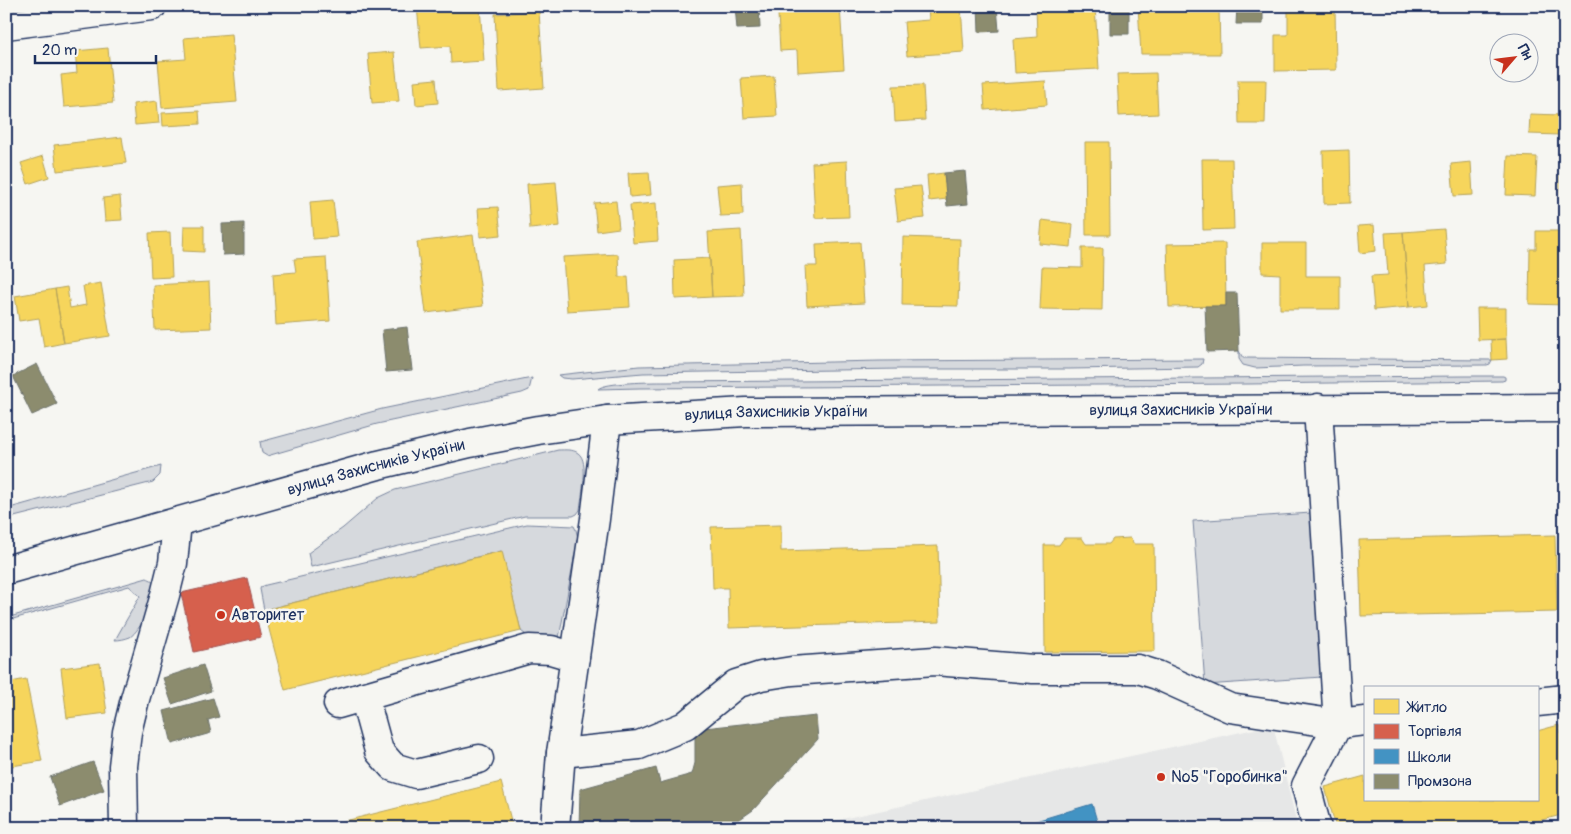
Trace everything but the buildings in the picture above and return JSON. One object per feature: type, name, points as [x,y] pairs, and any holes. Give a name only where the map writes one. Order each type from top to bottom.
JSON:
[{"type":"street","points":[[6,25],[152,6]]},
{"type":"street","points":[[1317,828],[1306,786],[1338,724],[1318,408]]},
{"type":"street","name":"вулиця Захисників України","points":[[6,570],[378,465],[470,443],[538,430],[607,420],[746,412],[1565,408]]},
{"type":"street","points":[[555,828],[561,753],[595,519],[607,420]]},
{"type":"street","points":[[124,828],[123,766],[127,732],[173,563],[177,522]]},
{"type":"street","points":[[338,704],[528,649],[551,650],[575,657]]},
{"type":"street","points":[[561,753],[639,745],[685,726],[736,684],[761,676],[792,671],[936,661],[1033,669],[1138,669],[1157,675],[1230,708],[1338,724],[1364,721]]},
{"type":"street","points":[[364,696],[380,751],[393,766],[416,774],[479,758]]},
{"type":"street","points":[[1538,702],[1565,699]]},
{"type":"shaded area","points":[[1239,351],[1243,358],[1492,360],[1487,365],[1255,368],[1243,365],[1239,359]]},
{"type":"shaded area","points":[[1203,359],[1202,364],[1198,367],[643,373],[572,379],[562,378],[558,375],[639,366],[880,361]]},
{"type":"shaded area","points":[[1503,376],[1505,380],[1502,381],[598,389],[610,385],[650,382]]},
{"type":"shaded area","points":[[532,378],[529,390],[522,393],[377,424],[267,456],[262,453],[260,442],[382,409]]},
{"type":"shaded area","points":[[558,450],[569,450],[578,453],[584,463],[580,510],[573,516],[525,516],[311,567],[308,553],[343,528],[378,498],[395,490]]},
{"type":"shaded area","points":[[161,466],[160,475],[153,482],[6,519],[6,509]]},
{"type":"shaded area","points":[[1311,513],[1322,677],[1205,685],[1193,521]]},
{"type":"shaded area","points":[[527,524],[574,526],[576,530],[578,538],[559,638],[535,642],[521,631],[501,551],[264,610],[260,589],[266,585]]},
{"type":"shaded area","points":[[147,578],[156,585],[148,613],[139,628],[130,637],[121,640],[115,640],[140,596],[129,586],[6,621],[6,618]]},
{"type":"shaded area","name":"№5 \"Горобинка\"","points":[[1273,725],[1298,828],[801,828]]},
{"type":"place","name":"Авторитет","points":[[221,615]]},
{"type":"place","name":"№5 \"Горобинка\"","points":[[1161,777]]}]
